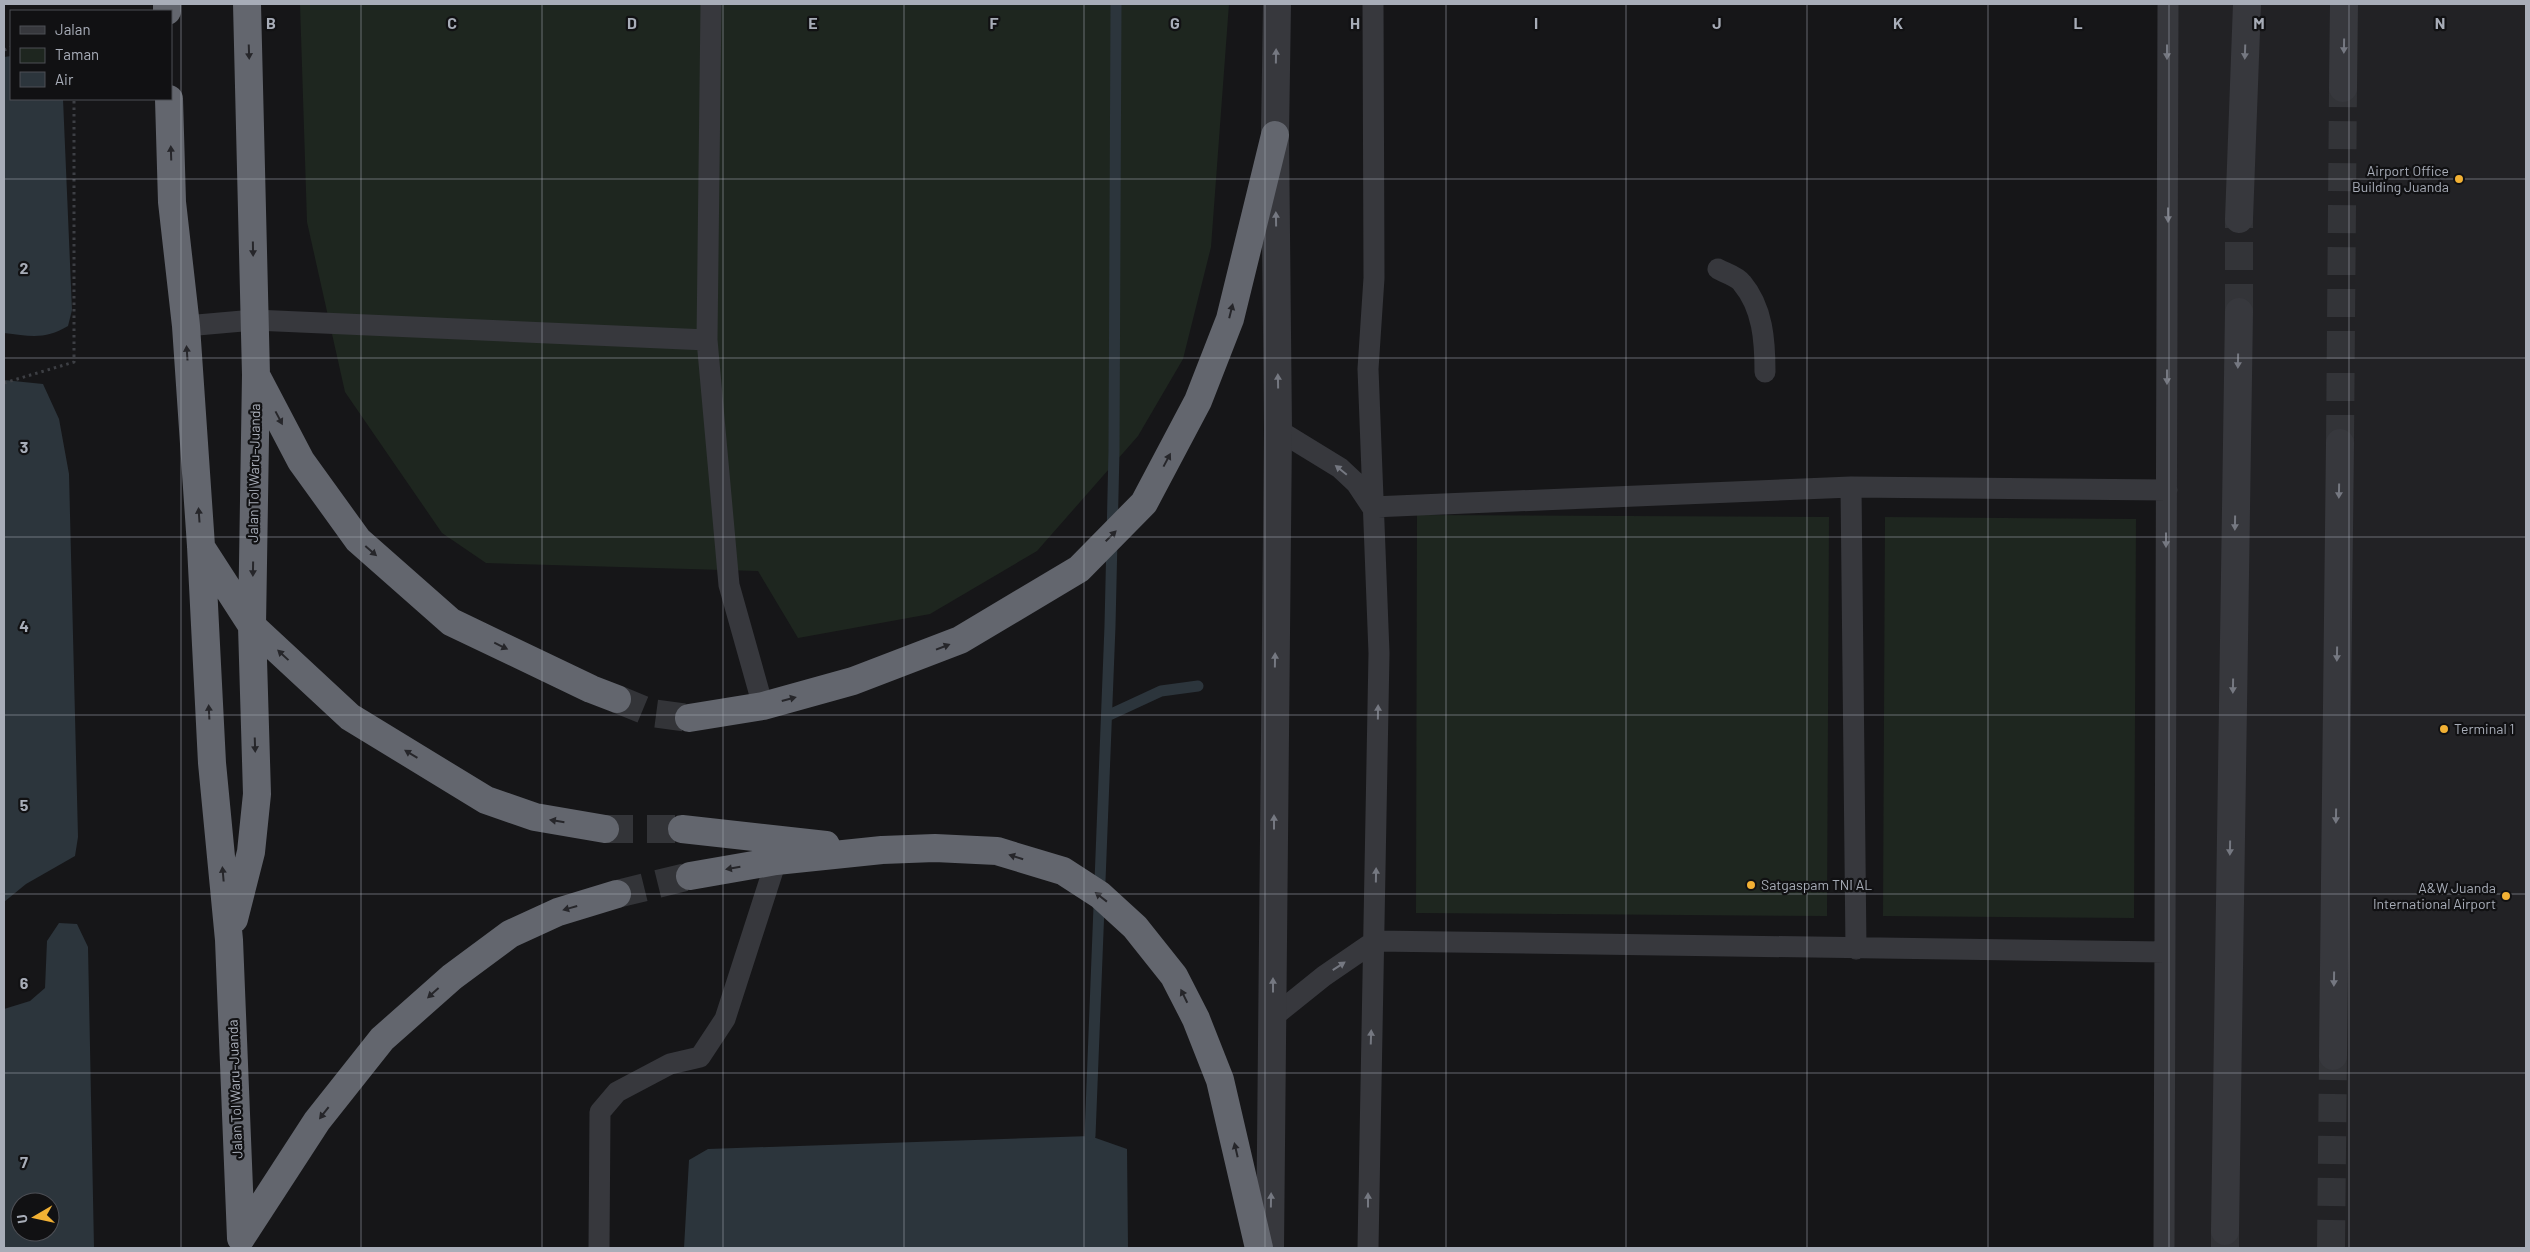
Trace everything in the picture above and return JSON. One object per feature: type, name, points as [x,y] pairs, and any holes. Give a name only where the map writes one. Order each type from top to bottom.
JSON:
[{"type":"highway","name":"Jalan Tol Waru–Juanda","points":[[229,940],[250,852],[257,794],[252,626],[256,375],[247,4]]},
{"type":"highway","name":"Jalan Tol Waru–Juanda","points":[[170,100],[172,202],[186,326],[201,546],[212,763],[229,940],[241,1238],[317,1121],[382,1040],[452,977],[510,934],[558,912],[617,894]]},
{"type":"highway","points":[[690,718],[763,706],[853,682],[960,640],[1079,570],[1144,503],[1198,401],[1230,319],[1275,135]]},
{"type":"highway","points":[[256,375],[301,461],[358,540],[451,622],[591,689],[617,698]]},
{"type":"highway","points":[[201,546],[252,626],[350,717],[486,800],[535,817],[605,829]]},
{"type":"highway","points":[[682,830],[882,850]]},
{"type":"highway","points":[[690,876],[776,861],[882,850],[935,848],[997,851],[1063,871],[1100,895],[1135,927],[1174,976],[1196,1019],[1220,1080],[1259,1248]]},
{"type":"street","points":[[1270,1248],[1278,430],[1275,135],[1277,4]]},
{"type":"street","points":[[2239,219],[2247,4]]},
{"type":"street","points":[[2343,88],[2344,4]]},
{"type":"street","points":[[2225,1231],[2238,312]]},
{"type":"street","points":[[2333,1056],[2340,443]]},
{"type":"lane","points":[[711,4],[707,340],[729,585],[763,706]]},
{"type":"lane","points":[[1368,1248],[1370,1072],[1375,941],[1378,653],[1368,369],[1374,278],[1373,4]]},
{"type":"lane","points":[[2164,1248],[2168,4]]},
{"type":"lane","points":[[1718,269],[1741,281],[1754,304],[1765,334],[1765,372]]},
{"type":"lane","points":[[186,326],[254,320],[707,340]]},
{"type":"lane","points":[[1278,430],[1340,468],[1356,483],[1372,506]]},
{"type":"lane","points":[[1372,506],[1851,487],[2167,490]]},
{"type":"lane","points":[[1851,487],[1856,949]]},
{"type":"lane","points":[[599,1248],[600,1112],[617,1092],[670,1064],[700,1057],[725,1019],[776,861]]},
{"type":"lane","points":[[1273,1017],[1324,976],[1375,941],[2165,952]]},
{"type":"path","points":[[4,383],[74,362],[74,100]]},
{"type":"shaded area","points":[[2174,4],[2526,4],[2526,1248],[2169,1248]]},
{"type":"green space","points":[[300,4],[1229,4],[1211,247],[1183,359],[1138,436],[1037,551],[930,614],[798,638],[758,571],[486,563],[442,533],[345,392],[307,222]]},
{"type":"green space","points":[[1417,515],[1829,517],[1827,916],[1416,913]]},
{"type":"green space","points":[[1885,517],[2136,519],[2134,918],[1883,916]]},
{"type":"water","points":[[10,56],[10,100],[63,100],[72,310],[68,326],[52,333],[37,336],[4,333],[4,57]]},
{"type":"water","points":[[4,380],[43,384],[59,419],[69,474],[78,837],[75,856],[26,884],[4,902]]},
{"type":"water","points":[[59,923],[77,924],[88,947],[94,1248],[4,1248],[4,1009],[30,1001],[45,988],[47,941]]},
{"type":"water","points":[[1090,1136],[1127,1149],[1128,1248],[684,1248],[689,1160],[708,1149]]},
{"type":"waterway","points":[[1090,1136],[1110,626],[1114,451],[1116,4]]},
{"type":"waterway","points":[[1107,716],[1161,691],[1198,686]]},
{"type":"tunnel","points":[[2340,443],[2343,88]]},
{"type":"tunnel","points":[[2239,219],[2239,312]]},
{"type":"tunnel","points":[[617,699],[651,713],[689,718]]},
{"type":"tunnel","points":[[605,829],[682,829]]},
{"type":"tunnel","points":[[617,894],[690,876]]},
{"type":"tunnel","points":[[2331,1248],[2333,1056]]},
{"type":"tunnel","points":[[2225,1231],[2225,1248]]},
{"type":"place","name":"Airport Office Building Juanda","points":[[2459,179]]},
{"type":"place","name":"Terminal 1","points":[[2444,729]]},
{"type":"place","name":"Satgaspam TNI AL","points":[[1751,885]]},
{"type":"place","name":"A&W Juanda International Airport","points":[[2506,896]]}]
